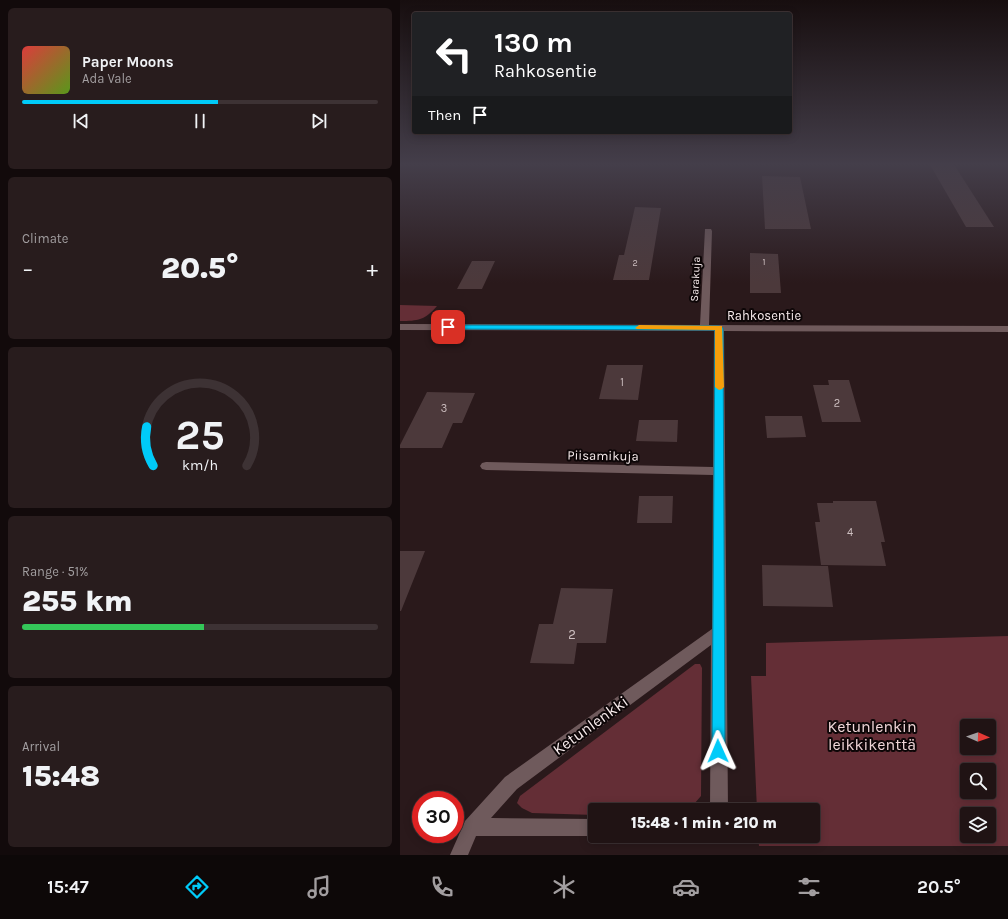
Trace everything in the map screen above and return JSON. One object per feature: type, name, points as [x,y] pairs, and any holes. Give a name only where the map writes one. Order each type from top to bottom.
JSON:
[{"type":"street","name":"Sarakuja","points":[[704,328],[708,231]]},
{"type":"street","name":"Rahkosentie","points":[[400,327],[1008,329]]},
{"type":"street","points":[[719,328],[719,803]]},
{"type":"street","name":"Piisamikuja","points":[[486,466],[720,471]]},
{"type":"street","name":"Ketunlenkki","points":[[459,855],[471,827],[511,783],[718,632]]},
{"type":"street","points":[[471,827],[588,828]]},
{"type":"green space","points":[[400,305],[437,306],[421,319],[400,321]]},
{"type":"green space","name":"Ketunlenkin leikkikenttä","points":[[1008,636],[1008,846],[759,846],[759,843],[820,843],[820,803],[757,803],[751,676],[766,676],[766,643]]},
{"type":"green space","points":[[695,664],[700,664],[702,668],[701,796],[695,803],[588,803],[588,815],[532,813],[522,808],[517,803],[520,796]]},
{"type":"building","points":[[764,203],[805,203],[811,229],[765,229]]},
{"type":"building","points":[[952,203],[979,203],[994,227],[966,227]]},
{"type":"building","points":[[635,207],[661,208],[649,280],[613,280],[619,255],[624,255]]},
{"type":"building","points":[[750,253],[778,254],[781,293],[750,293]]},
{"type":"building","points":[[472,261],[495,261],[482,289],[457,289]]},
{"type":"building","points":[[607,365],[643,365],[638,400],[599,399]]},
{"type":"building","points":[[828,380],[849,380],[861,422],[822,422],[813,385],[829,385]]},
{"type":"building","points":[[427,392],[475,393],[462,423],[453,423],[442,448],[400,448],[400,445]]},
{"type":"building","points":[[765,416],[802,416],[806,437],[767,438]]},
{"type":"building","points":[[639,420],[678,420],[677,442],[636,441]]},
{"type":"building","points":[[639,496],[673,496],[672,523],[637,523]]},
{"type":"building","points":[[833,501],[876,501],[885,542],[881,542],[886,566],[821,565],[815,522],[820,522],[817,503],[833,503]]},
{"type":"building","points":[[400,551],[425,551],[401,611],[400,611]]},
{"type":"building","points":[[762,565],[828,566],[833,607],[763,606]]},
{"type":"building","points":[[561,588],[613,589],[606,643],[577,643],[574,664],[530,663],[539,624],[553,624]]},
{"type":"slow traffic","points":[[639,328],[719,328],[719,387]]},
{"type":"route","points":[[448,327],[719,328],[720,471],[718,751]]}]
